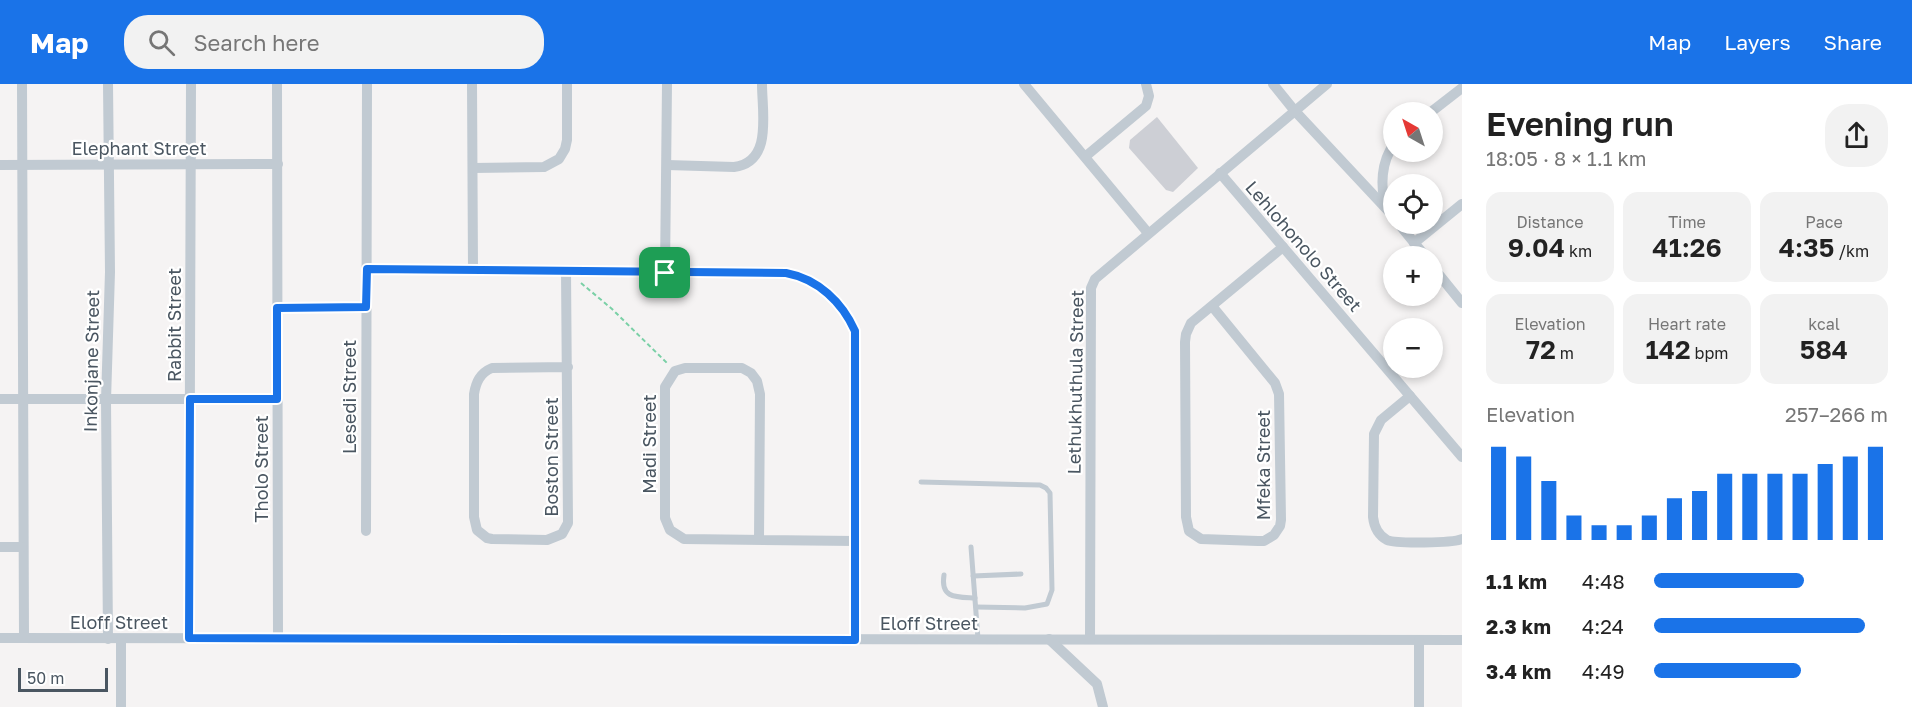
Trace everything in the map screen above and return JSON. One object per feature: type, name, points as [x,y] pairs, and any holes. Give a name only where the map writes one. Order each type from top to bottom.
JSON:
[{"type":"street","points":[[22,84],[24,638]]},
{"type":"street","name":"Inkonjane Street","points":[[108,84],[107,163],[110,272],[106,400],[108,639]]},
{"type":"street","name":"Rabbit Street","points":[[189,638],[191,84]]},
{"type":"street","name":"Tholo Street","points":[[277,84],[278,639]]},
{"type":"street","name":"Lesedi Street","points":[[366,531],[367,84]]},
{"type":"street","points":[[472,84],[473,269]]},
{"type":"street","points":[[473,168],[544,167],[559,159],[567,140],[567,84]]},
{"type":"street","points":[[665,273],[667,84]]},
{"type":"street","points":[[667,165],[734,167],[752,162],[758,156],[762,141],[762,84]]},
{"type":"street","points":[[1024,84],[1148,233]]},
{"type":"street","points":[[1086,156],[1146,106],[1149,96],[1146,84]]},
{"type":"street","points":[[1273,84],[1294,110],[1383,205]]},
{"type":"street","name":"Lethukhuthula Street","points":[[1090,639],[1090,288],[1095,279],[1148,233],[1327,84]]},
{"type":"street","points":[[1443,103],[1461,90]]},
{"type":"street","name":"Elephant Street","points":[[0,165],[278,164]]},
{"type":"street","name":"Lehlohonolo Street","points":[[1220,173],[1462,457]]},
{"type":"street","points":[[1383,174],[1383,196]]},
{"type":"street","points":[[1414,243],[1462,204]]},
{"type":"street","points":[[1407,234],[1417,246]]},
{"type":"street","name":"Mfeka Street","points":[[1212,306],[1275,383],[1279,394],[1281,520],[1278,530],[1264,541],[1201,539],[1189,531],[1187,525],[1186,334],[1191,323],[1283,247]]},
{"type":"street","points":[[367,269],[786,273],[807,278],[819,287],[847,315],[855,331],[855,640]]},
{"type":"street","name":"Boston Street","points":[[566,271],[568,367],[568,517],[566,529],[562,534],[547,540],[487,538],[477,530],[474,517],[474,394],[477,382],[492,368],[568,367]]},
{"type":"street","points":[[1443,280],[1462,303]]},
{"type":"street","points":[[277,308],[366,307]]},
{"type":"street","points":[[675,371],[685,368],[742,368],[751,373],[757,381],[760,394],[759,540]]},
{"type":"street","name":"Madi Street","points":[[675,371],[665,387],[665,518],[670,530],[684,539],[855,541]]},
{"type":"street","points":[[1410,396],[1380,420],[1374,434],[1372,517],[1374,525],[1382,536],[1394,542],[1452,542],[1462,538]]},
{"type":"street","points":[[0,399],[277,399]]},
{"type":"street","points":[[0,547],[22,547]]},
{"type":"street","name":"Eloff Street","points":[[0,639],[1462,640]]},
{"type":"street","points":[[121,639],[121,707]]},
{"type":"street","points":[[1049,639],[1097,684],[1103,707]]},
{"type":"street","points":[[1419,640],[1419,707]]},
{"type":"lane","points":[[921,482],[1040,485],[1050,493],[1052,590],[1050,600],[1047,604],[1035,608],[976,607]]},
{"type":"lane","points":[[971,547],[978,639]]},
{"type":"lane","points":[[973,576],[1021,574]]},
{"type":"lane","points":[[944,575],[945,590],[950,595],[975,598]]},
{"type":"path","points":[[566,271],[612,309],[675,371]]},
{"type":"building","points":[[1157,117],[1198,168],[1173,192],[1166,190],[1129,148],[1130,140]]},
{"type":"route","points":[[367,269],[665,273],[786,273],[796,275],[807,278],[819,287],[837,303],[851,322],[855,331],[856,350],[855,640],[189,638],[190,399],[277,399],[277,308],[366,307],[367,269]]}]
